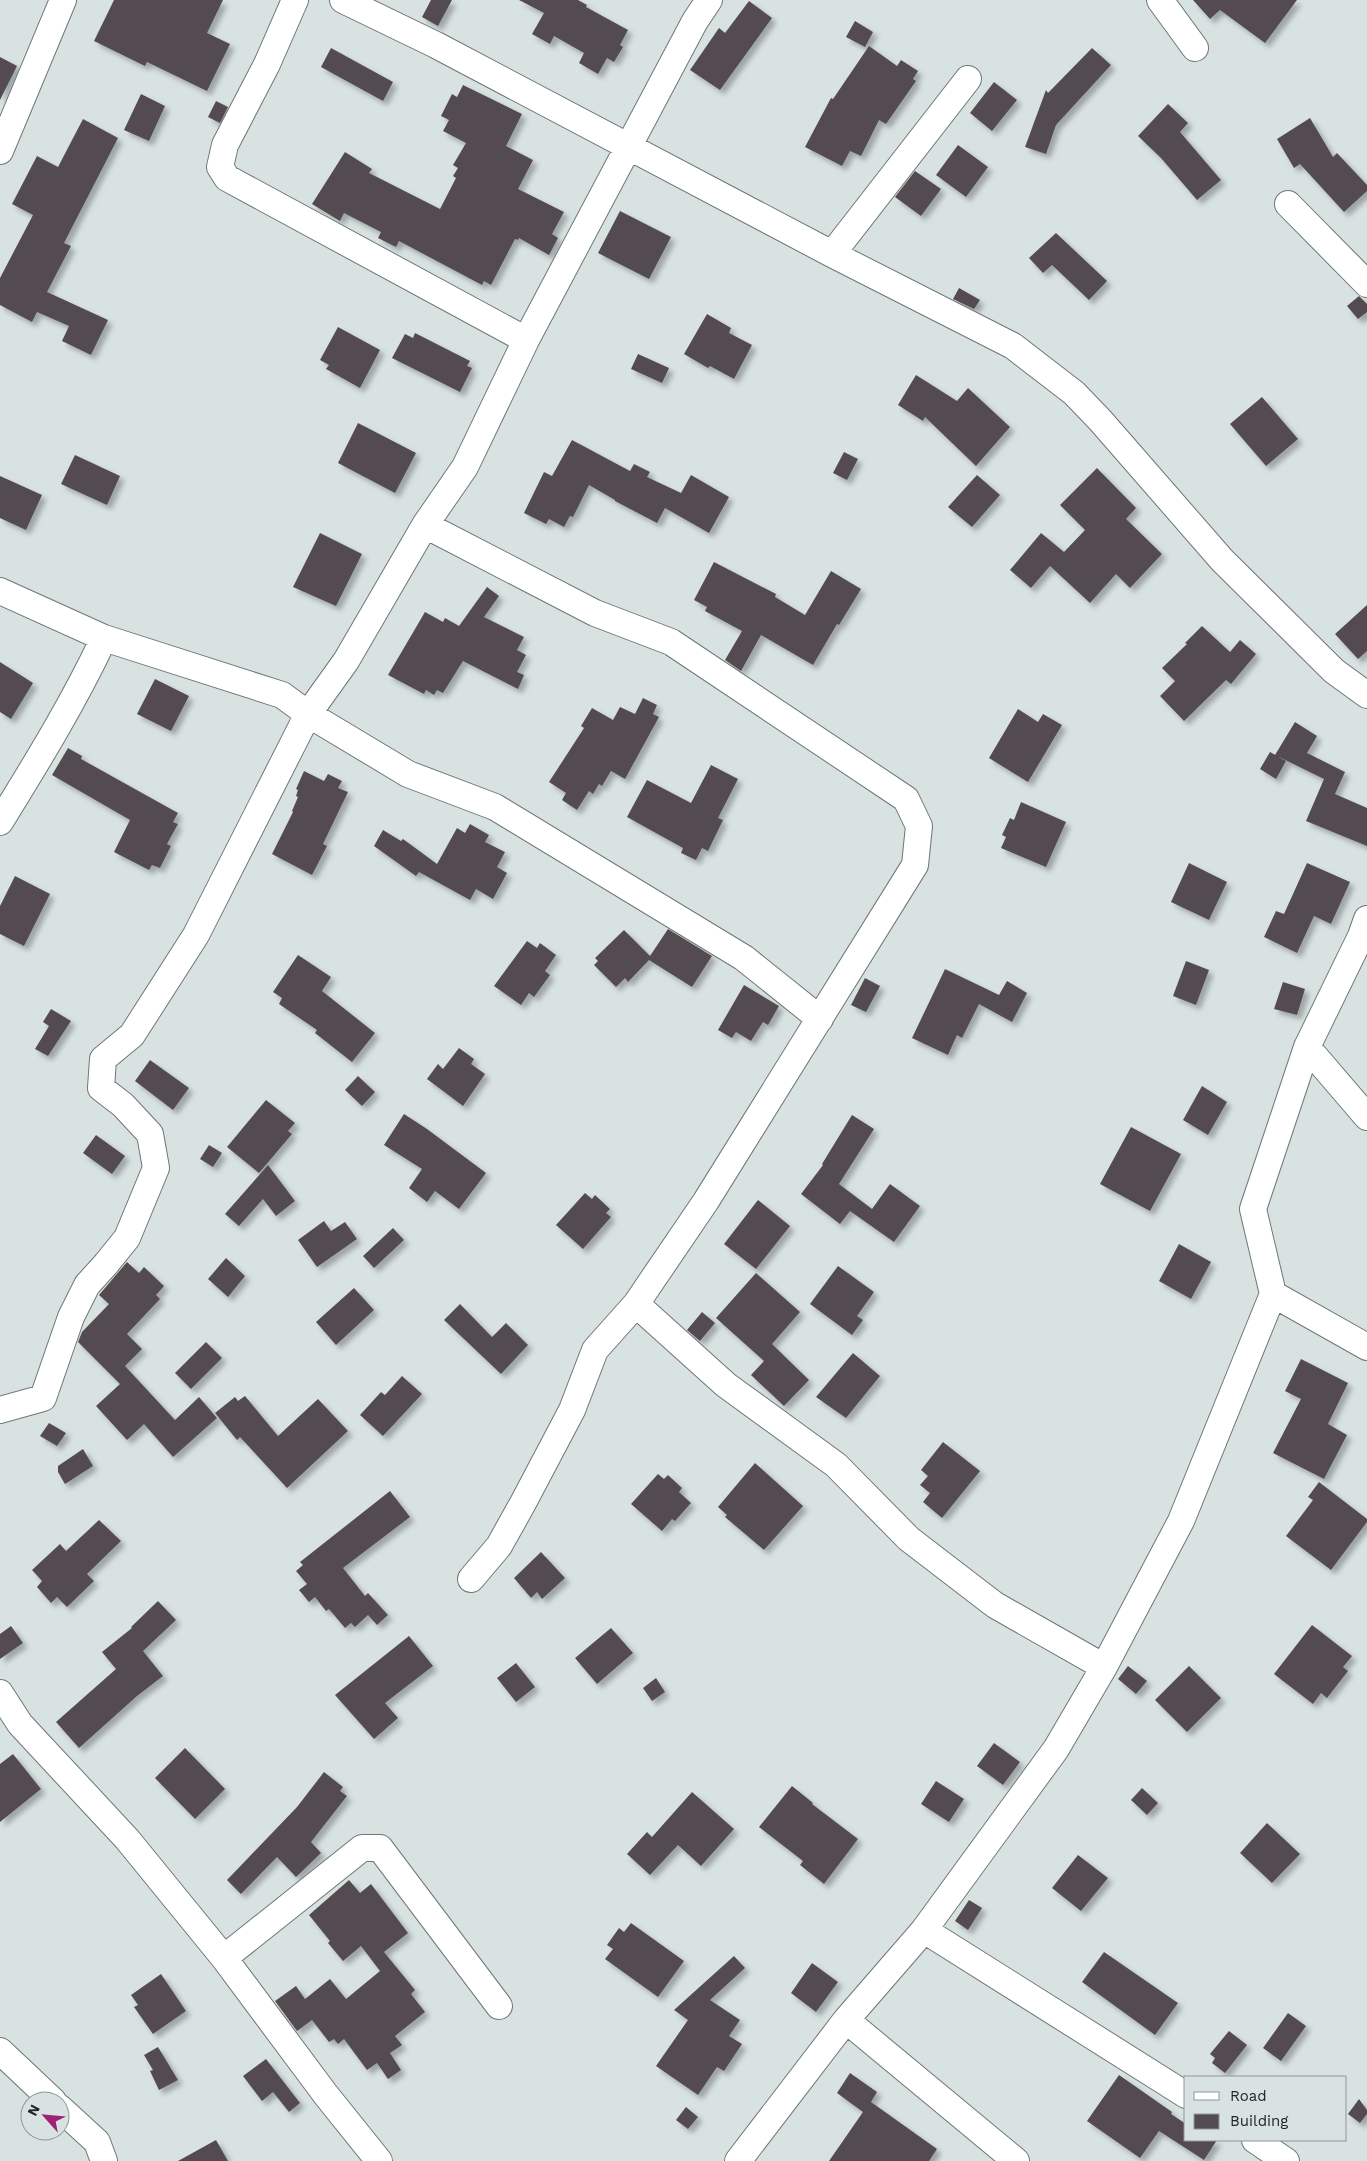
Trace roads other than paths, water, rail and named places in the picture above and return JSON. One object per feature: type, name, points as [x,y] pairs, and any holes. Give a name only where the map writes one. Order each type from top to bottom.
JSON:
[{"type":"street","points":[[0,151],[63,0]]},
{"type":"street","points":[[295,0],[268,64],[226,145],[220,167],[227,178],[526,340]]},
{"type":"street","points":[[343,0],[436,44],[832,254],[1013,346],[1074,393],[1113,434],[1222,560],[1334,671],[1367,695]]},
{"type":"street","points":[[0,1410],[43,1398],[75,1309],[87,1284],[127,1238],[156,1168],[150,1134],[123,1105],[101,1088],[103,1059],[132,1035],[196,935],[308,714],[346,662],[425,525],[465,467],[526,340],[695,21],[709,0]]},
{"type":"street","points":[[1160,0],[1195,48]]},
{"type":"street","points":[[832,254],[968,79]]},
{"type":"street","points":[[1288,204],[1367,284]]},
{"type":"street","points":[[425,525],[595,612],[671,642],[906,799],[919,826],[915,865],[706,1201],[636,1304],[595,1350],[572,1410],[523,1503],[499,1546],[471,1579]]},
{"type":"street","points":[[0,591],[104,638],[282,695],[308,714],[408,774],[496,807],[744,958],[820,1019]]},
{"type":"street","points":[[0,822],[52,738],[87,675],[104,638]]},
{"type":"street","points":[[738,2161],[846,2020],[924,1930],[1056,1748],[1104,1667],[1181,1521],[1273,1294],[1253,1209],[1307,1047],[1365,932]]},
{"type":"street","points":[[1307,1047],[1367,1117]]},
{"type":"street","points":[[1273,1294],[1367,1347]]},
{"type":"street","points":[[636,1304],[726,1385],[836,1466],[909,1539],[995,1604],[1104,1667]]},
{"type":"street","points":[[0,1693],[20,1724],[127,1839],[224,1958],[326,2096],[379,2161]]},
{"type":"street","points":[[224,1958],[362,1848],[380,1848],[499,2006]]},
{"type":"street","points":[[924,1930],[1184,2093]]},
{"type":"street","points":[[846,2020],[1016,2161]]},
{"type":"street","points":[[0,2051],[42,2091]]},
{"type":"street","points":[[70,2117],[97,2142],[104,2161]]},
{"type":"street","points":[[1256,2141],[1286,2161]]}]
